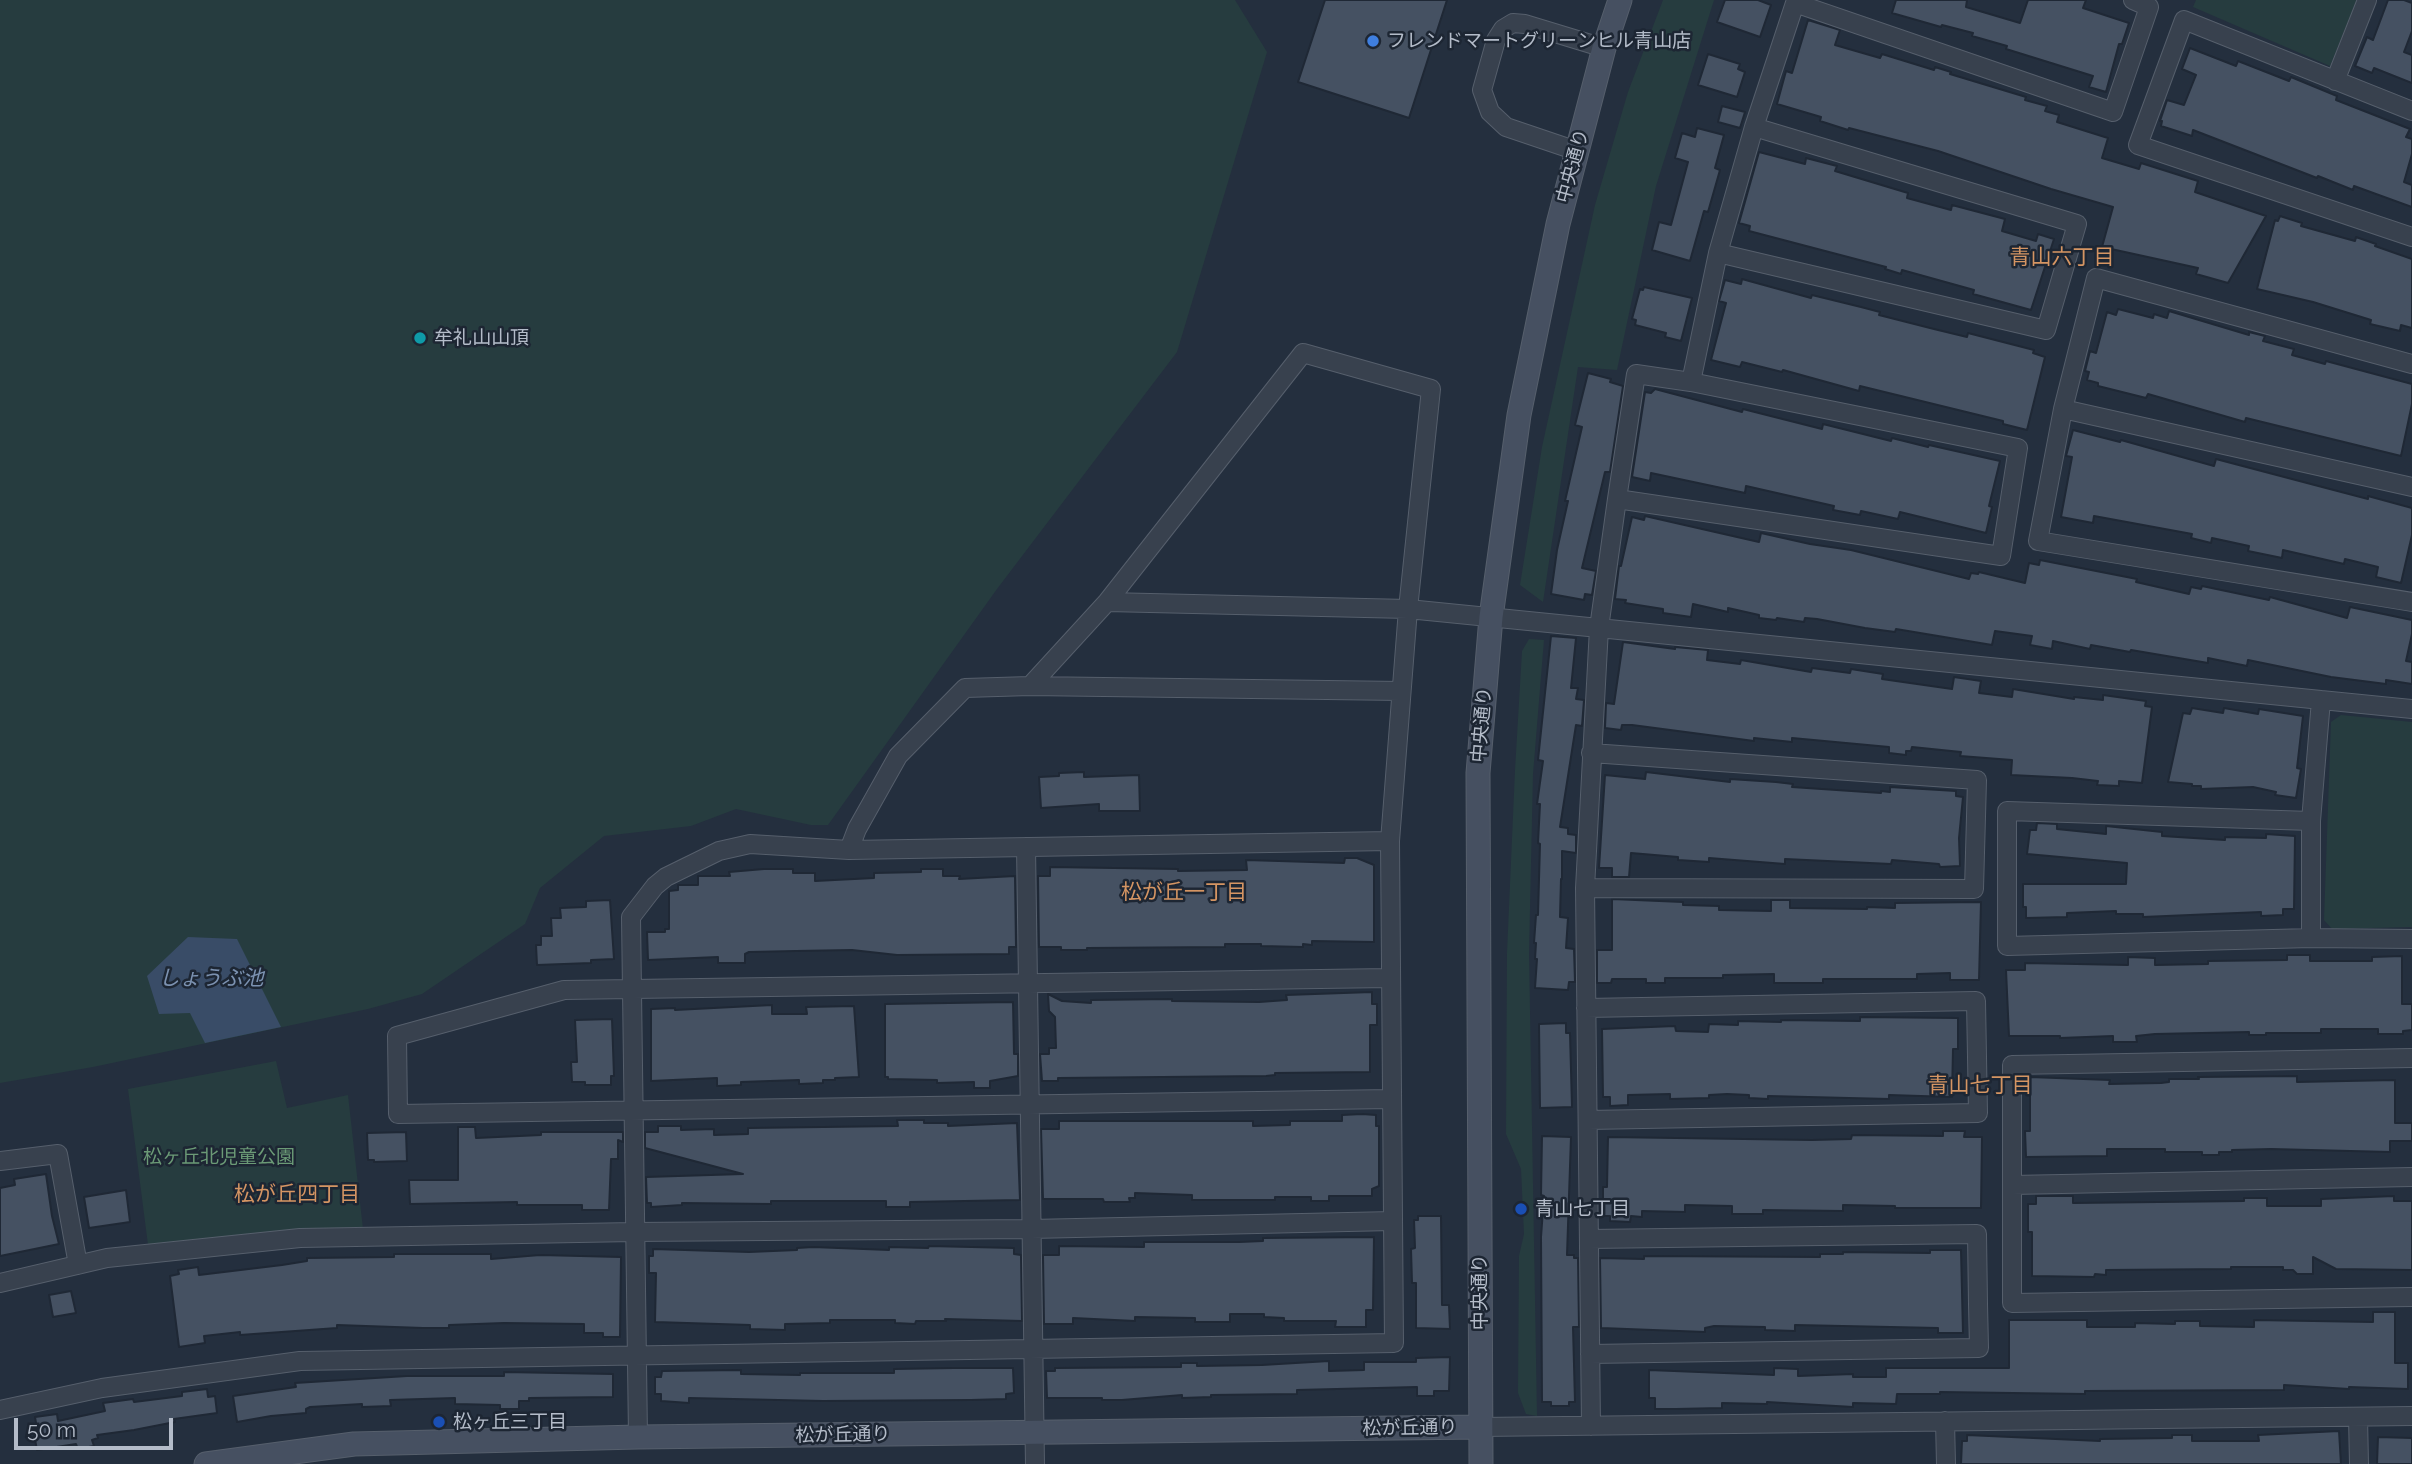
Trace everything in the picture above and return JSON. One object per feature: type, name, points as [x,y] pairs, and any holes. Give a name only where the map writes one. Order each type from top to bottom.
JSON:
[{"type":"street","name":"中央通り","points":[[1481,1464],[1478,773],[1491,617],[1519,415],[1558,224],[1604,48],[1620,0]]},
{"type":"street","points":[[1691,382],[1718,253],[1754,127],[1796,2],[2113,113],[2149,7],[2133,0]]},
{"type":"street","points":[[2335,81],[2367,0]]},
{"type":"street","points":[[2412,111],[2184,20],[2138,145],[2412,237]]},
{"type":"street","points":[[1577,151],[1506,127],[1490,112],[1482,90],[1496,40],[1503,29],[1513,23],[1525,24],[1604,48]]},
{"type":"street","points":[[1718,253],[2046,330],[2077,224],[1754,127]]},
{"type":"street","points":[[2412,364],[2096,278],[2063,410],[2038,541],[2412,602]]},
{"type":"street","points":[[0,1410],[102,1388],[300,1361],[1394,1343],[1390,841],[1408,610],[1431,388],[1303,353],[1107,602],[1030,686]]},
{"type":"street","points":[[1591,1426],[1585,888],[1599,628],[1617,499],[1636,374],[1691,382],[2018,448],[2001,556],[1617,499]]},
{"type":"street","points":[[2063,410],[2412,487]]},
{"type":"street","points":[[1107,602],[1408,610],[2412,709]]},
{"type":"street","points":[[849,850],[857,829],[898,756],[965,688],[1030,686],[1401,691]]},
{"type":"street","points":[[2311,938],[2311,821],[2321,700]]},
{"type":"street","points":[[1585,888],[1974,889],[1977,780],[1591,753]]},
{"type":"street","points":[[2311,821],[2007,811],[2007,946],[2311,938],[2412,939]]},
{"type":"street","points":[[638,1437],[631,917],[655,886],[666,877],[719,851],[750,844],[849,850],[1390,841]]},
{"type":"street","points":[[1026,847],[1035,1464]]},
{"type":"street","points":[[1389,978],[564,990],[397,1037],[398,1114],[1391,1099]]},
{"type":"street","points":[[1586,1008],[1976,1001],[1978,1113],[1588,1120]]},
{"type":"street","points":[[2412,1058],[2012,1065],[2012,1303],[2412,1297]]},
{"type":"street","points":[[0,1161],[58,1154],[78,1265]]},
{"type":"street","points":[[2012,1185],[2412,1177]]},
{"type":"street","points":[[0,1283],[107,1258],[300,1238],[1031,1229],[1393,1221]]},
{"type":"street","points":[[1589,1239],[1977,1234],[1979,1315],[1979,1348],[1590,1354]]},
{"type":"street","points":[[1480,1427],[2412,1416]]},
{"type":"street","points":[[2358,1417],[2359,1464]]},
{"type":"street","points":[[1945,1422],[1946,1464]]},
{"type":"street","name":"松が丘通り","points":[[206,1464],[237,1462],[354,1444],[638,1437],[1480,1427]]},
{"type":"green space","points":[[0,0],[1235,0],[1267,52],[1177,352],[997,589],[828,825],[811,825],[736,809],[691,826],[604,836],[540,888],[525,924],[422,994],[368,1009],[93,1067],[0,1083]]},
{"type":"green space","points":[[1663,0],[1714,0],[1656,186],[1617,370],[1578,367],[1543,602],[1520,585],[1542,447],[1595,205],[1628,92]]},
{"type":"green space","points":[[2196,0],[2357,0],[2330,66],[2193,7]]},
{"type":"green space","points":[[1529,639],[1544,640],[1533,774],[1529,953],[1537,1416],[1526,1414],[1518,1393],[1519,1256],[1524,1234],[1521,1169],[1506,1134],[1507,953],[1515,770],[1522,651]]},
{"type":"green space","points":[[2341,715],[2412,722],[2412,927],[2332,929],[2324,920],[2331,722]]},
{"type":"green space","name":"松ヶ丘北児童公園","points":[[276,1061],[287,1108],[348,1095],[363,1229],[148,1245],[128,1089]]},
{"type":"water","name":"しょうぶ池","points":[[188,937],[237,939],[281,1027],[205,1043],[190,1013],[159,1014],[147,976]]},
{"type":"building","name":"フレンドマートグリーンヒル青山店","points":[[1325,0],[1447,0],[1409,118],[1298,82]]},
{"type":"building","points":[[1725,0],[1758,0],[1771,5],[1760,37],[1717,22]]},
{"type":"building","points":[[1896,0],[1967,0],[1966,7],[2020,23],[2028,0],[2086,0],[2083,8],[2129,23],[2122,44],[2119,44],[2106,92],[2089,87],[2093,76],[2006,49],[2007,46],[1972,36],[1973,33],[1892,13]]},
{"type":"building","points":[[2388,0],[2412,3],[2412,31],[2404,52],[2412,55],[2412,83],[2374,68],[2372,73],[2355,66],[2367,37],[2373,40]]},
{"type":"building","points":[[1808,20],[1840,30],[1835,45],[1880,58],[1882,54],[1934,70],[1935,67],[2026,97],[2025,100],[2047,106],[2045,111],[2059,115],[2057,122],[2108,138],[2102,158],[2139,169],[2141,163],[2198,181],[2195,192],[2266,216],[2228,283],[2196,274],[2198,268],[2102,247],[2113,207],[1938,151],[1849,128],[1848,130],[1820,121],[1821,117],[1777,104],[1786,71],[1792,73]]},
{"type":"building","points":[[2190,48],[2236,66],[2238,61],[2289,81],[2291,77],[2337,96],[2336,100],[2410,129],[2406,137],[2412,139],[2412,154],[2404,182],[2412,185],[2412,207],[2354,186],[2353,190],[2318,176],[2317,178],[2193,130],[2192,136],[2161,126],[2167,100],[2184,105],[2196,75],[2182,69]]},
{"type":"building","points":[[1708,54],[1740,64],[1738,69],[1745,72],[1737,97],[1698,85]]},
{"type":"building","points":[[1722,106],[1745,112],[1740,128],[1718,122]]},
{"type":"building","points":[[1697,128],[1724,135],[1715,168],[1720,170],[1708,212],[1704,211],[1690,261],[1652,250],[1659,222],[1671,225],[1688,162],[1675,158],[1682,133],[1695,137]]},
{"type":"building","points":[[1759,152],[1805,164],[1806,158],[1837,166],[1835,171],[1908,193],[1907,198],[1951,210],[1952,205],[2005,219],[2002,231],[2036,241],[2038,234],[2054,239],[2031,310],[1973,294],[1974,290],[1902,270],[1901,274],[1885,269],[1886,267],[1749,231],[1750,226],[1739,223]]},
{"type":"building","points":[[2280,216],[2302,223],[2301,226],[2355,241],[2356,237],[2412,259],[2412,328],[2401,325],[2400,331],[2370,324],[2371,320],[2313,302],[2257,289],[2275,220],[2278,221]]},
{"type":"building","points":[[1742,279],[1811,298],[1812,295],[1861,307],[1880,312],[1879,315],[1934,329],[1967,337],[1968,333],[2034,350],[2033,353],[2045,357],[2027,430],[2003,424],[2003,421],[1860,386],[1859,391],[1783,370],[1782,372],[1742,362],[1740,367],[1711,360],[1726,303],[1719,301],[1725,280],[1741,284]]},
{"type":"building","points":[[1644,287],[1692,298],[1681,341],[1665,337],[1666,333],[1635,325],[1636,320],[1632,319],[1640,289],[1643,290]]},
{"type":"building","points":[[2118,309],[2153,318],[2154,314],[2167,318],[2169,311],[2249,335],[2249,332],[2265,336],[2263,341],[2294,349],[2292,355],[2325,364],[2326,361],[2412,384],[2412,404],[2401,456],[2246,418],[2245,422],[2148,394],[2146,398],[2098,386],[2098,383],[2087,380],[2089,372],[2085,371],[2090,351],[2096,353],[2107,312],[2116,315]]},
{"type":"building","points":[[1588,373],[1611,379],[1610,382],[1623,386],[1610,472],[1605,472],[1582,568],[1596,571],[1592,595],[1585,594],[1584,600],[1551,594],[1568,501],[1565,501],[1582,427],[1575,425]]},
{"type":"building","points":[[1655,389],[1742,412],[1743,409],[1822,429],[1823,424],[1891,441],[1892,438],[2000,461],[1989,506],[1992,507],[1986,533],[1900,512],[1898,519],[1861,511],[1860,515],[1833,510],[1834,506],[1746,486],[1745,493],[1651,473],[1650,481],[1632,477],[1645,392],[1651,393]]},
{"type":"building","points":[[2073,430],[2120,442],[2121,440],[2214,466],[2216,459],[2412,508],[2412,535],[2401,583],[2376,577],[2378,567],[2345,559],[2344,564],[2283,550],[2282,558],[2248,551],[2249,546],[2212,538],[2211,543],[2191,538],[2192,534],[2094,516],[2093,523],[2061,517],[2072,457],[2066,456]]},
{"type":"building","points":[[1645,516],[1759,542],[1761,533],[1851,550],[1969,579],[1971,573],[1979,572],[2025,583],[2029,563],[2039,565],[2040,560],[2137,579],[2136,582],[2189,594],[2191,587],[2201,589],[2202,586],[2269,600],[2270,597],[2347,618],[2350,607],[2412,620],[2406,661],[2412,662],[2412,684],[2386,680],[2386,684],[2331,677],[2248,660],[2247,666],[2208,658],[2208,663],[2091,645],[2090,649],[2053,641],[2052,649],[2030,645],[2032,636],[1995,631],[1992,645],[1817,619],[1805,618],[1804,622],[1759,618],[1759,615],[1728,608],[1728,612],[1693,604],[1691,617],[1663,613],[1663,609],[1615,599],[1619,566],[1632,517],[1644,520]]},
{"type":"building","points":[[1551,636],[1576,638],[1571,688],[1578,688],[1576,699],[1584,700],[1582,726],[1576,725],[1560,827],[1568,828],[1568,834],[1576,835],[1576,853],[1562,851],[1560,917],[1568,918],[1566,948],[1574,949],[1575,982],[1569,982],[1568,990],[1535,988],[1537,959],[1534,943],[1538,915],[1540,844],[1540,804],[1537,804],[1543,761],[1538,760]]},
{"type":"building","points":[[1623,642],[1708,650],[1707,660],[1740,664],[1741,660],[1811,672],[1812,668],[1850,673],[1851,669],[1883,674],[1882,679],[1952,689],[1954,677],[1981,681],[1979,693],[2012,697],[2013,689],[2074,699],[2103,700],[2103,695],[2146,701],[2145,706],[2152,707],[2142,783],[2119,781],[2119,786],[2097,785],[2098,781],[2011,775],[2012,760],[1960,756],[1961,752],[1912,747],[1911,751],[1906,751],[1906,755],[1889,753],[1889,747],[1792,738],[1792,742],[1754,738],[1754,741],[1632,725],[1622,725],[1621,730],[1605,728],[1606,703],[1614,704]]},
{"type":"building","points":[[2192,708],[2223,713],[2224,708],[2258,714],[2259,709],[2303,716],[2297,768],[2301,769],[2296,798],[2275,795],[2276,792],[2253,787],[2201,789],[2201,786],[2192,784],[2168,782],[2183,713],[2190,714]]},
{"type":"building","points":[[1084,772],[1084,777],[1139,775],[1140,811],[1099,811],[1099,804],[1041,808],[1039,777]]},
{"type":"building","points":[[1646,772],[1730,782],[1730,779],[1776,782],[1793,784],[1792,787],[1881,793],[1890,792],[1890,787],[1956,791],[1956,796],[1963,797],[1959,838],[1960,866],[1940,867],[1939,864],[1892,860],[1891,864],[1785,859],[1785,864],[1709,858],[1709,862],[1631,853],[1629,877],[1612,877],[1612,868],[1599,868],[1605,775],[1645,779]]},
{"type":"building","points":[[2037,823],[2057,824],[2057,829],[2106,834],[2106,826],[2162,832],[2162,836],[2225,840],[2225,837],[2266,838],[2266,834],[2295,836],[2294,909],[2283,909],[2283,915],[2261,916],[2261,912],[2143,917],[2143,914],[2116,914],[2116,911],[2067,913],[2067,917],[2026,918],[2023,884],[2126,884],[2127,863],[2027,854],[2030,830],[2036,830]]},
{"type":"building","points":[[1345,858],[1357,858],[1374,865],[1374,942],[1312,941],[1312,945],[1303,944],[1303,947],[1225,944],[1225,947],[1061,950],[1061,947],[1039,947],[1038,876],[1050,876],[1050,867],[1247,870],[1246,860],[1344,863]]},
{"type":"building","points":[[793,869],[793,873],[815,873],[815,881],[874,878],[874,873],[921,872],[921,869],[943,869],[943,876],[960,876],[959,879],[1015,876],[1016,947],[1009,947],[1009,954],[897,955],[852,950],[749,952],[745,954],[745,963],[718,963],[718,957],[648,960],[647,932],[665,932],[665,929],[669,929],[669,891],[678,890],[678,885],[698,885],[698,876],[730,876],[729,872]]},
{"type":"building","points":[[1612,899],[1683,902],[1683,905],[1719,906],[1719,910],[1771,911],[1771,900],[1790,900],[1790,908],[1867,909],[1895,908],[1895,903],[1981,902],[1979,980],[1950,980],[1950,973],[1917,974],[1917,979],[1823,979],[1823,983],[1774,983],[1774,974],[1723,975],[1723,978],[1665,978],[1665,983],[1646,983],[1646,979],[1612,979],[1611,983],[1597,983],[1597,950],[1612,950]]},
{"type":"building","points":[[610,900],[614,959],[591,960],[591,963],[537,965],[536,945],[541,945],[541,936],[552,936],[551,918],[561,918],[560,908],[586,907],[586,901]]},
{"type":"building","points":[[2287,955],[2310,955],[2310,961],[2372,961],[2372,957],[2402,956],[2402,1004],[2412,1004],[2412,1030],[2403,1031],[2403,1034],[2378,1034],[2378,1029],[2321,1029],[2321,1033],[2266,1035],[2249,1035],[2249,1032],[2155,1034],[2136,1036],[2137,1042],[2113,1042],[2113,1036],[2009,1036],[2006,970],[2025,970],[2025,963],[2128,965],[2128,957],[2155,958],[2155,965],[2208,964],[2208,961],[2287,960]]},
{"type":"building","points":[[1372,992],[1372,1004],[1377,1004],[1377,1025],[1370,1025],[1370,1072],[1058,1078],[1058,1081],[1042,1081],[1040,1054],[1049,1054],[1049,1048],[1056,1048],[1055,1017],[1049,1011],[1048,994],[1062,1001],[1091,1003],[1091,1000],[1172,999],[1259,1002],[1287,1000],[1286,995]]},
{"type":"building","points":[[1013,1002],[1014,1054],[1018,1054],[1018,1076],[990,1081],[990,1088],[974,1088],[974,1082],[937,1083],[937,1080],[885,1077],[885,1004]]},
{"type":"building","points":[[772,1005],[772,1014],[807,1014],[806,1007],[854,1006],[859,1077],[823,1080],[823,1083],[799,1084],[799,1080],[741,1082],[741,1085],[717,1086],[717,1078],[651,1081],[651,1009]]},
{"type":"building","points":[[1860,1017],[1958,1018],[1958,1049],[1953,1049],[1952,1097],[1889,1095],[1889,1099],[1768,1096],[1768,1099],[1727,1094],[1709,1095],[1709,1098],[1670,1099],[1670,1094],[1628,1095],[1628,1105],[1610,1106],[1610,1097],[1603,1097],[1602,1029],[1675,1026],[1676,1031],[1708,1032],[1709,1024],[1738,1025],[1738,1021],[1860,1021]]},
{"type":"building","points":[[612,1019],[614,1076],[611,1076],[611,1085],[572,1082],[571,1062],[577,1062],[575,1020]]},
{"type":"building","points":[[1566,1023],[1566,1033],[1570,1033],[1572,1107],[1540,1108],[1539,1024]]},
{"type":"building","points":[[2297,1076],[2297,1082],[2395,1080],[2395,1123],[2412,1123],[2412,1141],[2390,1141],[2390,1152],[2271,1149],[2232,1150],[2219,1152],[2219,1155],[2202,1155],[2202,1152],[2165,1152],[2165,1149],[2107,1149],[2107,1156],[2026,1157],[2025,1131],[2030,1131],[2030,1077],[2110,1080],[2109,1084],[2161,1083],[2169,1082],[2169,1079],[2199,1079],[2198,1077]]},
{"type":"building","points":[[1342,1115],[1376,1115],[1376,1126],[1379,1126],[1379,1186],[1372,1189],[1372,1196],[1329,1196],[1329,1201],[1311,1201],[1311,1197],[1192,1200],[1192,1195],[1135,1193],[1135,1198],[1129,1198],[1130,1202],[1043,1199],[1041,1129],[1059,1129],[1059,1121],[1253,1121],[1253,1126],[1290,1125],[1290,1121],[1342,1121]]},
{"type":"building","points":[[897,1120],[924,1120],[924,1123],[948,1123],[948,1126],[1017,1123],[1020,1200],[910,1202],[910,1207],[886,1207],[886,1201],[682,1203],[651,1207],[651,1203],[647,1203],[646,1177],[743,1174],[645,1148],[645,1132],[658,1132],[658,1126],[681,1126],[681,1130],[714,1129],[714,1135],[748,1134],[748,1128],[898,1126]]},
{"type":"building","points":[[458,1127],[475,1127],[476,1138],[541,1135],[541,1132],[623,1132],[623,1142],[618,1140],[618,1159],[611,1159],[609,1210],[582,1210],[582,1205],[517,1205],[517,1202],[410,1204],[409,1180],[458,1180]]},
{"type":"building","points":[[1943,1131],[1965,1131],[1964,1137],[1982,1137],[1981,1208],[1843,1205],[1843,1211],[1763,1210],[1763,1214],[1732,1214],[1732,1206],[1685,1205],[1685,1212],[1642,1211],[1642,1217],[1631,1216],[1630,1222],[1610,1221],[1610,1216],[1603,1216],[1603,1187],[1607,1187],[1608,1137],[1812,1140],[1851,1139],[1852,1135],[1943,1136]]},
{"type":"building","points":[[406,1132],[407,1161],[368,1160],[367,1133]]},
{"type":"building","points":[[1542,1136],[1571,1137],[1567,1255],[1578,1258],[1579,1327],[1573,1327],[1575,1402],[1569,1402],[1569,1406],[1551,1406],[1551,1402],[1542,1402]]},
{"type":"building","points":[[46,1174],[59,1244],[0,1256],[0,1188],[15,1185],[14,1179]]},
{"type":"building","points":[[126,1190],[130,1222],[89,1228],[84,1197]]},
{"type":"building","points":[[2036,1196],[2073,1196],[2073,1203],[2244,1201],[2244,1198],[2267,1198],[2267,1206],[2321,1206],[2321,1199],[2394,1196],[2394,1201],[2412,1201],[2412,1270],[2336,1269],[2313,1257],[2313,1274],[2297,1274],[2293,1270],[2283,1270],[2283,1267],[2231,1267],[2106,1270],[2106,1275],[2095,1274],[2094,1277],[2032,1276],[2032,1232],[2028,1232],[2028,1204],[2036,1204]]},
{"type":"building","points":[[1418,1216],[1441,1216],[1442,1305],[1449,1305],[1450,1329],[1416,1328],[1416,1283],[1412,1283],[1411,1249],[1415,1248],[1414,1220],[1418,1220]]},
{"type":"building","points":[[1374,1237],[1373,1310],[1366,1310],[1366,1327],[1335,1327],[1336,1321],[1284,1321],[1284,1318],[1264,1317],[1264,1314],[1230,1314],[1230,1322],[1195,1322],[1195,1318],[1135,1317],[1135,1321],[1073,1318],[1073,1324],[1044,1324],[1043,1255],[1059,1255],[1059,1246],[1144,1247],[1144,1242]]},
{"type":"building","points":[[813,1247],[889,1250],[889,1247],[1014,1248],[1014,1254],[1021,1255],[1022,1321],[945,1319],[946,1321],[916,1321],[915,1324],[895,1323],[895,1320],[830,1320],[830,1323],[785,1324],[785,1330],[750,1329],[750,1325],[655,1322],[656,1273],[649,1273],[649,1256],[653,1256],[653,1249],[749,1252]]},
{"type":"building","points":[[1930,1250],[1961,1250],[1963,1333],[1938,1333],[1938,1328],[1795,1325],[1795,1331],[1765,1330],[1765,1327],[1714,1326],[1705,1328],[1705,1332],[1601,1328],[1600,1258],[1820,1257],[1820,1254],[1843,1252],[1930,1253]]},
{"type":"building","points":[[394,1254],[491,1254],[491,1259],[540,1255],[621,1257],[620,1337],[584,1333],[584,1324],[504,1323],[449,1325],[449,1328],[337,1325],[337,1328],[204,1336],[205,1343],[179,1347],[170,1276],[179,1274],[178,1270],[198,1267],[199,1275],[282,1265],[307,1261],[307,1258],[394,1257]]},
{"type":"building","points":[[71,1291],[76,1313],[53,1317],[49,1295]]},
{"type":"building","points":[[2373,1312],[2395,1312],[2395,1363],[2408,1363],[2408,1389],[2284,1385],[2284,1390],[2085,1391],[2085,1394],[1940,1392],[1897,1394],[1896,1404],[1853,1403],[1853,1407],[1767,1402],[1722,1403],[1722,1408],[1655,1409],[1655,1398],[1649,1398],[1649,1370],[1774,1375],[1774,1368],[1798,1369],[1798,1376],[1853,1374],[1853,1377],[1886,1377],[1886,1368],[2009,1368],[2009,1320],[2087,1320],[2087,1327],[2135,1327],[2135,1323],[2175,1324],[2175,1321],[2200,1321],[2200,1326],[2254,1327],[2254,1320],[2373,1322]]},
{"type":"building","points":[[1450,1357],[1449,1391],[1434,1391],[1434,1396],[1417,1396],[1417,1387],[1297,1390],[1297,1394],[1182,1398],[1182,1395],[1122,1400],[1047,1398],[1046,1371],[1055,1371],[1055,1368],[1181,1367],[1181,1363],[1197,1363],[1197,1366],[1262,1365],[1329,1361],[1329,1371],[1364,1370],[1364,1362],[1416,1362],[1416,1358]]},
{"type":"building","points":[[1013,1368],[1014,1393],[1006,1394],[1006,1399],[823,1401],[689,1398],[689,1403],[661,1401],[661,1394],[655,1394],[655,1377],[661,1377],[662,1371],[741,1370],[741,1374],[800,1375],[894,1373],[894,1369]]},
{"type":"building","points":[[504,1372],[613,1374],[613,1397],[529,1398],[529,1401],[519,1401],[519,1409],[500,1409],[500,1405],[455,1404],[455,1398],[390,1400],[391,1406],[362,1407],[362,1404],[310,1407],[306,1409],[306,1413],[237,1422],[233,1396],[296,1387],[295,1383],[407,1376],[504,1376]]},
{"type":"building","points":[[207,1389],[208,1397],[215,1396],[217,1413],[97,1435],[98,1438],[92,1440],[94,1446],[78,1449],[76,1444],[37,1450],[33,1429],[37,1429],[35,1417],[57,1414],[58,1421],[105,1411],[103,1403],[182,1396],[182,1392]]},
{"type":"building","points":[[2339,1431],[2341,1464],[1961,1464],[1962,1441],[1967,1441],[1967,1435],[2100,1441],[2192,1435],[2192,1441],[2259,1441],[2258,1435]]},
{"type":"building","points":[[2378,1437],[2412,1438],[2412,1464],[2377,1464]]},
{"type":"place","name":"フレンドマートグリーンヒル青山店","points":[[1373,41]]},
{"type":"place","name":"牟礼山山頂","points":[[420,338]]},
{"type":"place","name":"青山七丁目","points":[[1521,1209]]},
{"type":"place","name":"松ヶ丘三丁目","points":[[439,1422]]},
{"type":"district","name":"青山六丁目","points":[[2062,258]]},
{"type":"district","name":"松が丘一丁目","points":[[1184,893]]},
{"type":"district","name":"青山七丁目","points":[[1980,1086]]},
{"type":"district","name":"松が丘四丁目","points":[[297,1195]]}]
